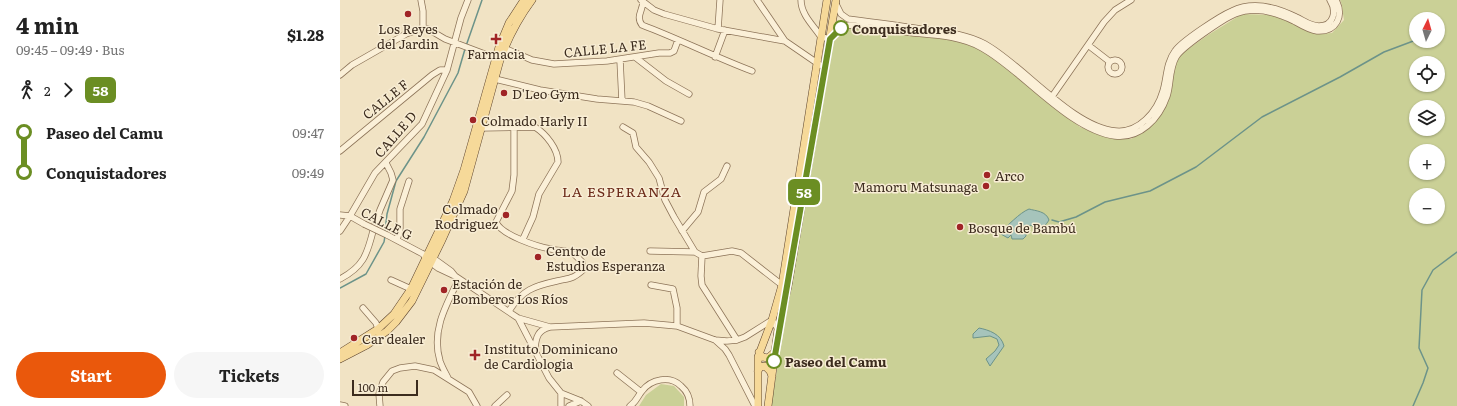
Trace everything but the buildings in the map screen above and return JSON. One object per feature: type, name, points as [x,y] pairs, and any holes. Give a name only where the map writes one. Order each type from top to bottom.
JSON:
[{"type":"main road","points":[[340,353],[378,329],[394,314],[411,289],[464,191],[495,79],[498,47],[509,23],[524,0]]},
{"type":"main road","points":[[340,359],[367,345],[387,331],[412,301],[428,258],[460,182],[498,59],[513,28],[532,0]]},
{"type":"main road","points":[[757,406],[758,357],[772,320],[782,285],[827,0]]},
{"type":"main road","points":[[768,406],[778,329],[788,286],[830,39],[835,0]]},
{"type":"main road","points":[[759,352],[762,357],[768,358],[775,352]]},
{"type":"main road","points":[[758,371],[762,366],[767,368],[770,371],[772,378]]},
{"type":"street","points":[[421,0],[423,11],[423,28]]},
{"type":"street","name":"CALLE D","points":[[340,231],[375,173],[422,124],[448,70],[460,18],[468,0]]},
{"type":"street","points":[[718,28],[720,0]]},
{"type":"street","points":[[757,0],[785,41],[825,68]]},
{"type":"street","points":[[801,0],[805,15],[821,38],[830,39],[841,28],[849,25],[901,28]]},
{"type":"street","points":[[835,0],[838,10],[848,19],[941,34],[975,44],[1001,58],[1081,123],[1101,132],[1126,136],[1138,132],[1151,122],[1162,106],[1167,96],[1173,64],[1182,46],[1227,13],[1248,5],[1268,7],[1290,14],[1310,24],[1321,26],[1329,23],[1333,17],[1334,8],[1330,0]]},
{"type":"street","points":[[1050,98],[1104,22],[1115,10],[1131,0]]},
{"type":"street","points":[[1182,46],[1230,16],[1246,10],[1259,10],[1280,15],[1313,30],[1318,31],[1330,29],[1338,21],[1340,11],[1336,0]]},
{"type":"street","points":[[752,71],[715,57],[640,23],[639,18],[643,1],[664,14],[725,30],[785,41]]},
{"type":"street","points":[[340,75],[352,65],[406,34],[423,28],[428,29],[445,39],[498,59]]},
{"type":"street","points":[[715,57],[725,30]]},
{"type":"street","name":"CALLE LA FE","points":[[504,48],[532,60],[554,64],[620,60],[672,52],[678,40]]},
{"type":"street","points":[[1088,45],[1110,62]]},
{"type":"street","points":[[635,57],[666,81],[689,94]]},
{"type":"street","points":[[620,60],[622,101]]},
{"type":"street","name":"CALLE F","points":[[340,151],[432,75],[440,70],[448,70]]},
{"type":"street","points":[[495,79],[540,90],[648,106],[681,122]]},
{"type":"street","points":[[482,128],[536,127],[542,131],[558,156],[558,162],[539,194],[533,217],[523,240]]},
{"type":"street","points":[[623,127],[633,133],[636,147],[649,162],[659,178],[665,200],[682,231],[696,252],[702,256],[732,251],[741,253],[782,285]]},
{"type":"street","points":[[509,311],[517,299],[529,289],[576,276],[582,270],[582,262],[572,253],[549,249],[523,240],[498,227],[496,222],[512,191],[514,175],[514,128]]},
{"type":"street","points":[[340,279],[355,270],[362,261],[369,247],[380,210],[393,180],[386,163]]},
{"type":"street","points":[[682,231],[698,212],[704,192],[720,179],[727,166]]},
{"type":"street","points":[[397,240],[400,229],[400,208],[409,181]]},
{"type":"street","name":"CALLE G","points":[[340,215],[350,216],[397,240],[428,258],[445,272],[457,277],[518,318]]},
{"type":"street","points":[[650,251],[696,252]]},
{"type":"street","points":[[702,256],[702,285],[737,340]]},
{"type":"street","points":[[449,379],[440,362],[437,335],[439,323],[457,277]]},
{"type":"street","points":[[391,280],[411,289]]},
{"type":"street","points":[[651,285],[673,289],[677,308],[677,326]]},
{"type":"street","points":[[363,308],[376,323],[378,329]]},
{"type":"street","points":[[518,318],[550,327]]},
{"type":"street","points":[[518,318],[550,378],[561,393],[581,401],[588,406]]},
{"type":"street","points":[[535,348],[537,336],[543,329],[550,327],[644,324],[677,326],[715,340],[737,340],[745,337],[772,320],[778,329]]},
{"type":"street","points":[[715,340],[729,354],[757,406]]},
{"type":"street","points":[[434,370],[440,362]]},
{"type":"street","points":[[380,406],[379,398],[381,385],[392,372],[400,368],[415,366],[434,370],[449,379],[469,392],[477,406]]},
{"type":"street","points":[[617,373],[641,392]]},
{"type":"street","points":[[630,406],[637,401],[641,392],[659,380],[668,380],[680,385],[687,392],[690,406]]},
{"type":"street","points":[[561,393],[561,406]]},
{"type":"street","points":[[495,406],[508,395]]},
{"type":"street","points":[[570,406],[581,401]]},
{"type":"street","points":[[340,405],[345,406]]},
{"type":"green space","points":[[1340,0],[1457,0],[1457,406],[771,406],[832,40],[838,33],[849,27],[902,32],[960,41],[991,55],[1080,127],[1107,137],[1131,139],[1151,126],[1168,101],[1175,65],[1181,54],[1242,14],[1273,15],[1316,34],[1332,33],[1344,20]]},
{"type":"green space","points":[[661,384],[674,386],[684,397],[684,406],[639,406],[646,395]]},
{"type":"water","points":[[1029,209],[1046,215],[1049,220],[1047,224],[1036,230],[1031,225],[1026,228],[1026,236],[1023,239],[1012,239],[1011,235],[1008,238],[999,233],[1017,217]]},
{"type":"water","points":[[979,328],[991,331],[1000,338],[1004,346],[990,366],[986,359],[999,345],[997,339],[990,336],[973,338],[973,334]]},
{"type":"waterway","points":[[466,46],[482,0]]},
{"type":"waterway","points":[[1052,220],[1059,222],[1076,217],[1105,202],[1150,191],[1196,167],[1262,117],[1340,77],[1384,52],[1409,43]]},
{"type":"waterway","points":[[385,232],[387,214],[396,181],[424,137],[458,73],[465,49]]},
{"type":"waterway","points":[[340,288],[366,274],[384,242],[385,236]]},
{"type":"waterway","points":[[1413,406],[1428,368],[1419,348],[1422,290],[1433,270],[1457,252]]},
{"type":"bus line","name":"58","points":[[774,361],[778,329],[788,286],[830,39],[841,28]]},
{"type":"place","name":"Los Reyes del Jardin","points":[[408,14]]},
{"type":"place","name":"Conquistadores","points":[[841,28]]},
{"type":"place","name":"Farmacia","points":[[496,39]]},
{"type":"place","name":"D'Leo Gym","points":[[504,93]]},
{"type":"place","name":"Colmado Harly II","points":[[473,120]]},
{"type":"place","name":"Arco","points":[[987,175]]},
{"type":"place","name":"Mamoru Matsunaga","points":[[986,186]]},
{"type":"place","name":"Colmado Rodriguez","points":[[506,215]]},
{"type":"place","name":"Bosque de Bambú","points":[[960,227]]},
{"type":"place","name":"Centro de Estudios Esperanza","points":[[538,257]]},
{"type":"place","name":"Estación de Bomberos Los Ríos","points":[[444,290]]},
{"type":"place","name":"Car dealer","points":[[354,338]]},
{"type":"place","name":"Instituto Dominicano de Cardiologia","points":[[475,355]]},
{"type":"place","name":"Paseo del Camu","points":[[774,361]]},
{"type":"district","name":"LA ESPERANZA","points":[[622,191]]}]
